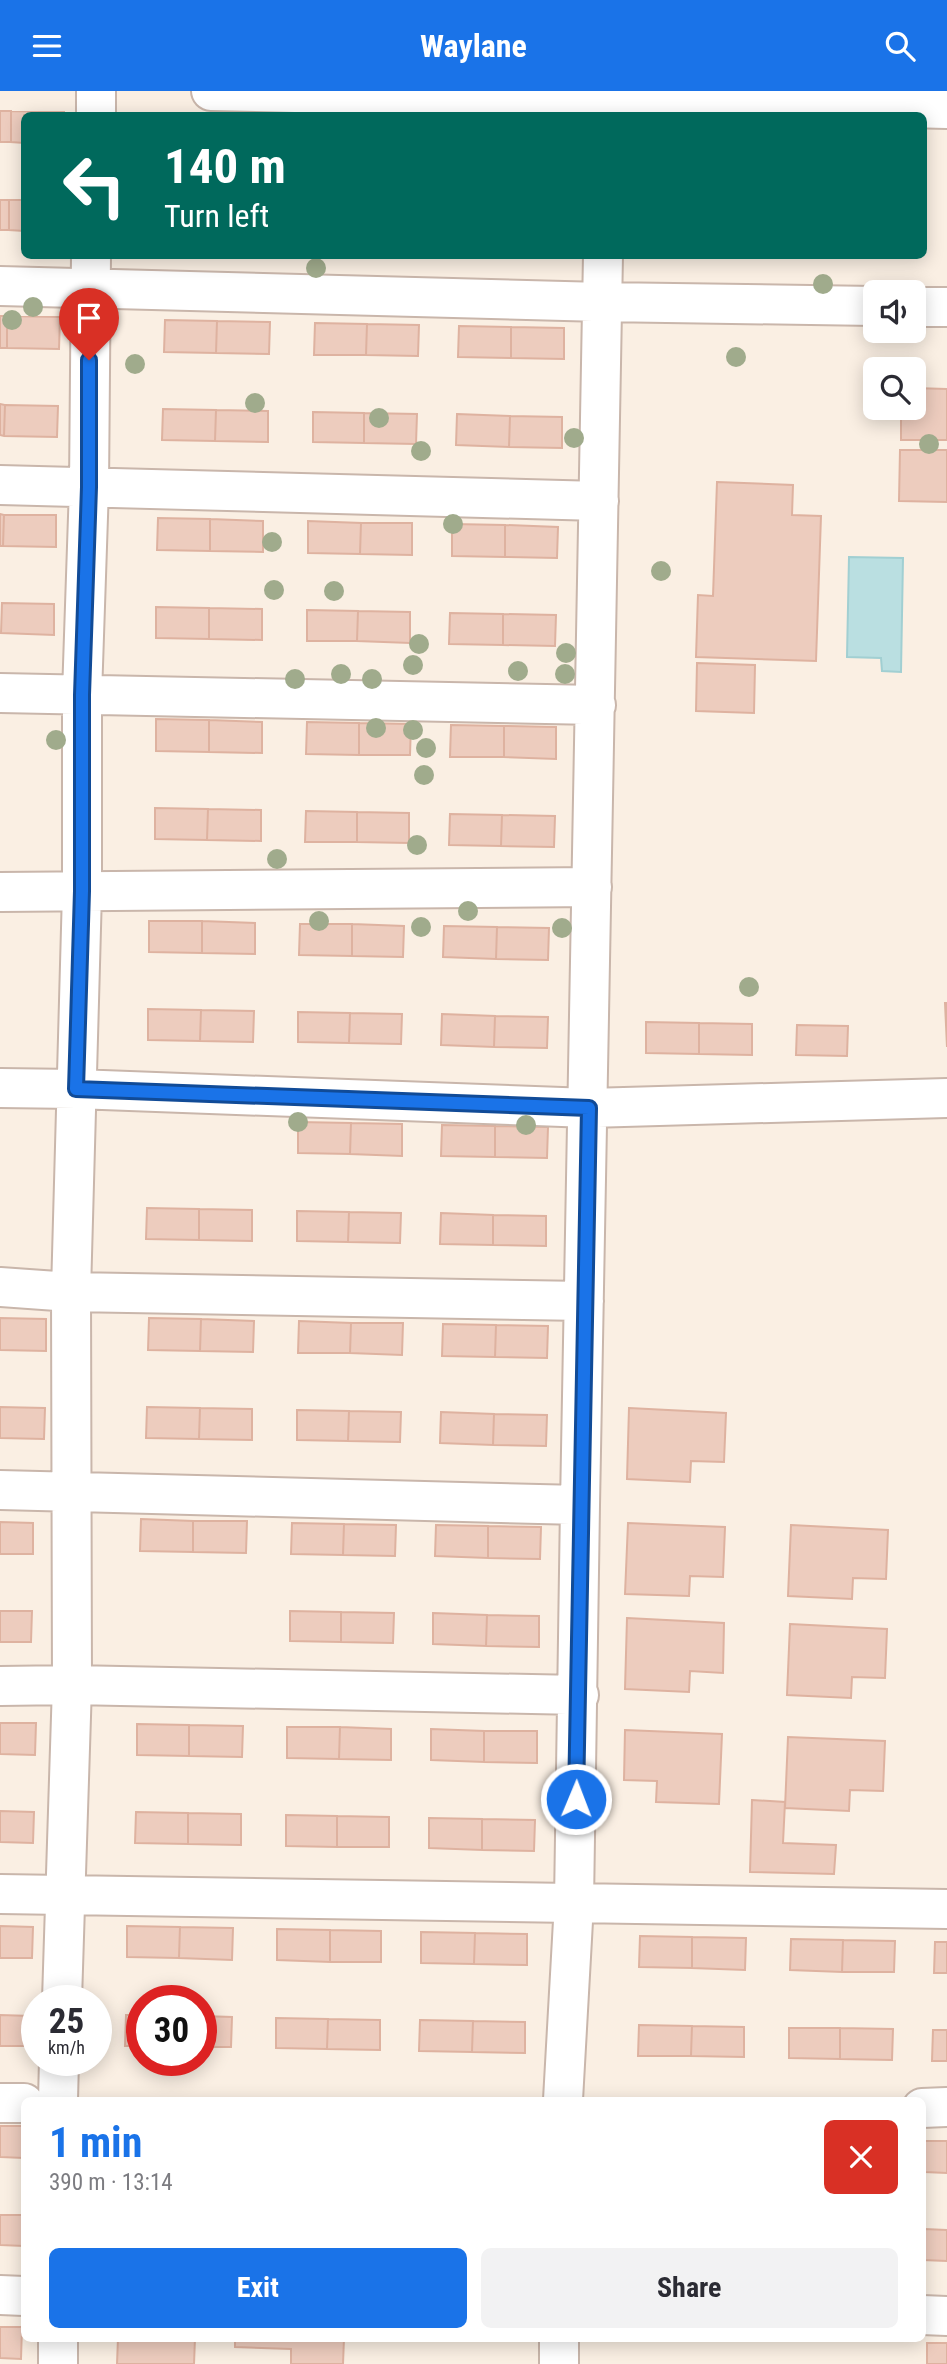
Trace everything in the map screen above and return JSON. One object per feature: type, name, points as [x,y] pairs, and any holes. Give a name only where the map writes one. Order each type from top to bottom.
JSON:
[{"type":"street","points":[[96,91],[96,112]]},
{"type":"street","points":[[211,91],[947,109]]},
{"type":"street","points":[[563,2097],[574,1903],[579,1695],[580,1505],[603,259]]},
{"type":"street","points":[[63,1985],[72,1685],[71,1292],[82,891],[82,695],[89,487],[91,272]]},
{"type":"street","points":[[0,286],[91,272],[603,302],[863,306]]},
{"type":"street","points":[[926,307],[947,307]]},
{"type":"street","points":[[0,485],[599,502]]},
{"type":"street","points":[[0,693],[596,705]]},
{"type":"street","points":[[0,892],[592,887]]},
{"type":"street","points":[[0,1088],[589,1108],[947,1098]]},
{"type":"street","points":[[0,1287],[71,1292],[584,1301]]},
{"type":"street","points":[[0,1490],[580,1505]]},
{"type":"street","points":[[0,1686],[72,1685],[579,1695]]},
{"type":"street","points":[[0,1894],[947,1909]]},
{"type":"street","points":[[58,2097],[59,2076]]},
{"type":"street","points":[[0,2103],[21,2103]]},
{"type":"street","points":[[926,2108],[947,2108]]},
{"type":"street","points":[[0,2295],[21,2296]]},
{"type":"street","points":[[926,2315],[947,2316]]},
{"type":"street","points":[[58,2342],[58,2364]]},
{"type":"street","points":[[559,2342],[559,2364]]},
{"type":"water","points":[[849,557],[903,558],[901,672],[882,671],[881,658],[847,657]]},
{"type":"building","points":[[0,111],[11,111],[11,142],[0,142]]},
{"type":"building","points":[[11,111],[64,112],[21,112],[21,143],[11,142]]},
{"type":"building","points":[[0,200],[9,200],[9,230],[0,230]]},
{"type":"building","points":[[9,200],[21,200],[21,231],[9,230]]},
{"type":"building","points":[[0,316],[7,316],[7,348],[0,348]]},
{"type":"building","points":[[7,316],[60,317],[59,349],[7,348]]},
{"type":"building","points":[[165,320],[217,321],[216,353],[164,352]]},
{"type":"building","points":[[217,321],[270,322],[269,354],[216,353]]},
{"type":"building","points":[[315,323],[367,324],[366,355],[314,355]]},
{"type":"building","points":[[367,324],[419,325],[418,356],[366,355]]},
{"type":"building","points":[[459,326],[511,327],[511,358],[458,357]]},
{"type":"building","points":[[511,327],[564,328],[564,359],[511,358]]},
{"type":"building","points":[[926,388],[947,389],[947,440],[901,440],[901,420],[926,420]]},
{"type":"building","points":[[0,404],[5,405],[4,436],[0,435]]},
{"type":"building","points":[[5,405],[58,406],[57,437],[4,436]]},
{"type":"building","points":[[163,409],[216,410],[215,441],[162,440]]},
{"type":"building","points":[[216,410],[268,411],[268,442],[215,441]]},
{"type":"building","points":[[313,412],[364,413],[364,443],[313,442]]},
{"type":"building","points":[[364,413],[417,414],[416,444],[364,443]]},
{"type":"building","points":[[457,414],[510,416],[509,447],[456,445]]},
{"type":"building","points":[[510,416],[562,417],[562,448],[509,447]]},
{"type":"building","points":[[900,450],[947,450],[947,502],[899,501]]},
{"type":"building","points":[[717,482],[793,485],[792,515],[821,516],[816,661],[696,657],[698,595],[713,596]]},
{"type":"building","points":[[0,514],[4,515],[3,546],[0,546]]},
{"type":"building","points":[[4,515],[56,515],[56,547],[3,546]]},
{"type":"building","points":[[158,518],[210,519],[210,551],[157,550]]},
{"type":"building","points":[[210,519],[263,521],[263,552],[210,551]]},
{"type":"building","points":[[308,521],[361,523],[360,554],[308,553]]},
{"type":"building","points":[[361,523],[412,523],[412,555],[360,554]]},
{"type":"building","points":[[452,524],[505,525],[505,557],[452,556]]},
{"type":"building","points":[[505,525],[558,527],[557,558],[505,557]]},
{"type":"building","points":[[2,603],[54,604],[54,635],[1,633]]},
{"type":"building","points":[[156,607],[209,608],[209,639],[156,638]]},
{"type":"building","points":[[209,608],[262,609],[262,640],[209,639]]},
{"type":"building","points":[[307,610],[358,611],[357,641],[307,641]]},
{"type":"building","points":[[358,611],[410,612],[410,643],[357,641]]},
{"type":"building","points":[[450,613],[503,614],[503,645],[449,644]]},
{"type":"building","points":[[503,614],[556,615],[555,646],[503,645]]},
{"type":"building","points":[[697,663],[755,665],[754,713],[696,711]]},
{"type":"building","points":[[156,719],[209,720],[209,752],[156,751]]},
{"type":"building","points":[[209,720],[262,722],[262,753],[209,752]]},
{"type":"building","points":[[307,722],[359,723],[359,755],[306,754]]},
{"type":"building","points":[[359,723],[411,724],[410,755],[359,755]]},
{"type":"building","points":[[451,725],[504,726],[504,757],[450,757]]},
{"type":"building","points":[[504,726],[556,727],[556,759],[504,757]]},
{"type":"building","points":[[155,808],[208,809],[207,840],[155,839]]},
{"type":"building","points":[[208,809],[261,810],[261,841],[207,840]]},
{"type":"building","points":[[306,811],[357,812],[357,842],[305,842]]},
{"type":"building","points":[[357,812],[409,813],[409,843],[357,842]]},
{"type":"building","points":[[450,814],[502,815],[501,846],[449,845]]},
{"type":"building","points":[[502,815],[555,816],[554,847],[501,846]]},
{"type":"building","points":[[149,921],[202,921],[202,953],[149,952]]},
{"type":"building","points":[[202,921],[255,923],[255,954],[202,953]]},
{"type":"building","points":[[300,924],[352,924],[352,956],[299,955]]},
{"type":"building","points":[[352,924],[404,926],[403,957],[352,956]]},
{"type":"building","points":[[444,926],[497,927],[496,959],[443,957]]},
{"type":"building","points":[[497,927],[549,928],[548,960],[496,959]]},
{"type":"building","points":[[945,1003],[947,1003],[947,1047]]},
{"type":"building","points":[[148,1009],[201,1010],[200,1041],[148,1040]]},
{"type":"building","points":[[201,1010],[254,1011],[253,1042],[200,1041]]},
{"type":"building","points":[[298,1012],[350,1013],[349,1043],[298,1042]]},
{"type":"building","points":[[350,1013],[402,1014],[401,1044],[349,1043]]},
{"type":"building","points":[[442,1014],[495,1016],[494,1047],[441,1045]]},
{"type":"building","points":[[495,1016],[548,1017],[547,1048],[494,1047]]},
{"type":"building","points":[[646,1022],[699,1023],[699,1054],[646,1053]]},
{"type":"building","points":[[699,1023],[752,1024],[752,1055],[699,1054]]},
{"type":"building","points":[[797,1025],[848,1026],[847,1056],[796,1055]]},
{"type":"building","points":[[298,1122],[351,1123],[350,1154],[298,1153]]},
{"type":"building","points":[[351,1123],[402,1124],[402,1156],[350,1154]]},
{"type":"building","points":[[442,1125],[495,1126],[495,1157],[441,1156]]},
{"type":"building","points":[[495,1126],[548,1127],[547,1158],[495,1157]]},
{"type":"building","points":[[147,1208],[199,1209],[199,1240],[146,1239]]},
{"type":"building","points":[[199,1209],[252,1210],[252,1241],[199,1240]]},
{"type":"building","points":[[297,1211],[349,1212],[348,1242],[297,1241]]},
{"type":"building","points":[[349,1212],[401,1213],[400,1243],[348,1242]]},
{"type":"building","points":[[441,1213],[493,1215],[493,1245],[440,1244]]},
{"type":"building","points":[[493,1215],[546,1216],[546,1246],[493,1245]]},
{"type":"building","points":[[0,1318],[46,1319],[46,1351],[0,1350]]},
{"type":"building","points":[[149,1318],[201,1319],[200,1351],[148,1350]]},
{"type":"building","points":[[201,1319],[254,1321],[253,1352],[200,1351]]},
{"type":"building","points":[[299,1321],[351,1323],[350,1353],[298,1353]]},
{"type":"building","points":[[351,1323],[403,1323],[402,1355],[350,1353]]},
{"type":"building","points":[[443,1324],[496,1325],[495,1357],[442,1356]]},
{"type":"building","points":[[496,1325],[548,1326],[547,1358],[495,1357]]},
{"type":"building","points":[[0,1407],[45,1408],[44,1439],[0,1438]]},
{"type":"building","points":[[147,1407],[200,1408],[199,1439],[146,1438]]},
{"type":"building","points":[[200,1408],[252,1409],[252,1440],[199,1439]]},
{"type":"building","points":[[629,1408],[726,1413],[724,1462],[691,1461],[690,1482],[627,1479]]},
{"type":"building","points":[[297,1410],[349,1411],[348,1441],[297,1440]]},
{"type":"building","points":[[349,1411],[401,1412],[400,1442],[348,1441]]},
{"type":"building","points":[[441,1412],[494,1414],[493,1445],[440,1443]]},
{"type":"building","points":[[494,1414],[547,1415],[546,1446],[493,1445]]},
{"type":"building","points":[[141,1519],[193,1521],[193,1552],[140,1551]]},
{"type":"building","points":[[193,1521],[247,1521],[246,1553],[193,1552]]},
{"type":"building","points":[[0,1522],[33,1523],[33,1554],[0,1554]]},
{"type":"building","points":[[292,1523],[344,1524],[343,1555],[291,1554]]},
{"type":"building","points":[[628,1523],[725,1527],[723,1577],[690,1576],[689,1596],[625,1594]]},
{"type":"building","points":[[344,1524],[396,1525],[395,1556],[343,1555]]},
{"type":"building","points":[[436,1525],[488,1526],[488,1558],[435,1556]]},
{"type":"building","points":[[791,1525],[888,1530],[886,1579],[853,1578],[852,1599],[788,1596]]},
{"type":"building","points":[[488,1526],[541,1527],[540,1559],[488,1558]]},
{"type":"building","points":[[0,1611],[32,1611],[31,1642],[0,1642]]},
{"type":"building","points":[[290,1611],[341,1612],[341,1642],[290,1641]]},
{"type":"building","points":[[341,1612],[394,1613],[393,1643],[341,1642]]},
{"type":"building","points":[[433,1613],[487,1615],[486,1646],[433,1644]]},
{"type":"building","points":[[487,1615],[539,1616],[539,1647],[486,1646]]},
{"type":"building","points":[[627,1618],[724,1623],[723,1673],[690,1671],[689,1692],[625,1689]]},
{"type":"building","points":[[790,1624],[887,1629],[885,1678],[852,1677],[851,1698],[787,1695]]},
{"type":"building","points":[[0,1723],[36,1723],[35,1755],[0,1754]]},
{"type":"building","points":[[137,1724],[189,1725],[189,1756],[137,1755]]},
{"type":"building","points":[[189,1725],[243,1726],[242,1757],[189,1756]]},
{"type":"building","points":[[287,1727],[340,1727],[339,1759],[287,1758]]},
{"type":"building","points":[[340,1727],[391,1729],[391,1760],[339,1759]]},
{"type":"building","points":[[431,1729],[484,1731],[484,1762],[431,1760]]},
{"type":"building","points":[[625,1730],[722,1734],[719,1804],[656,1802],[657,1781],[624,1780]]},
{"type":"building","points":[[484,1731],[537,1731],[537,1763],[484,1762]]},
{"type":"building","points":[[788,1737],[885,1741],[883,1791],[850,1790],[849,1811],[785,1808]]},
{"type":"building","points":[[752,1800],[785,1802],[783,1843],[836,1845],[834,1874],[750,1872]]},
{"type":"building","points":[[0,1811],[34,1812],[33,1843],[0,1842]]},
{"type":"building","points":[[136,1812],[188,1813],[188,1844],[135,1843]]},
{"type":"building","points":[[188,1813],[241,1814],[241,1845],[188,1844]]},
{"type":"building","points":[[286,1815],[337,1816],[337,1847],[286,1846]]},
{"type":"building","points":[[337,1816],[389,1817],[389,1847],[337,1847]]},
{"type":"building","points":[[429,1818],[482,1819],[482,1850],[429,1848]]},
{"type":"building","points":[[482,1819],[535,1820],[534,1851],[482,1850]]},
{"type":"building","points":[[0,1926],[33,1927],[32,1958],[0,1958]]},
{"type":"building","points":[[127,1926],[180,1927],[179,1958],[127,1957]]},
{"type":"building","points":[[180,1927],[233,1928],[232,1960],[179,1958]]},
{"type":"building","points":[[277,1929],[330,1930],[330,1962],[277,1960]]},
{"type":"building","points":[[330,1930],[381,1931],[381,1962],[330,1962]]},
{"type":"building","points":[[421,1932],[475,1933],[474,1964],[421,1963]]},
{"type":"building","points":[[475,1933],[527,1934],[527,1965],[474,1964]]},
{"type":"building","points":[[640,1936],[692,1937],[692,1968],[639,1967]]},
{"type":"building","points":[[692,1937],[746,1938],[745,1970],[692,1968]]},
{"type":"building","points":[[791,1939],[843,1940],[842,1972],[790,1970]]},
{"type":"building","points":[[843,1940],[895,1941],[894,1972],[842,1972]]},
{"type":"building","points":[[935,1942],[947,1942],[947,1973],[934,1973]]},
{"type":"building","points":[[0,2015],[21,2016],[21,2046],[0,2046]]},
{"type":"building","points":[[217,2017],[232,2017],[231,2047],[217,2047]]},
{"type":"building","points":[[276,2018],[328,2019],[327,2049],[276,2048]]},
{"type":"building","points":[[328,2019],[380,2020],[380,2050],[327,2049]]},
{"type":"building","points":[[420,2020],[473,2021],[472,2052],[419,2051]]},
{"type":"building","points":[[473,2021],[525,2022],[525,2053],[472,2052]]},
{"type":"building","points":[[639,2025],[692,2026],[691,2056],[638,2056]]},
{"type":"building","points":[[692,2026],[744,2027],[744,2057],[691,2056]]},
{"type":"building","points":[[789,2028],[840,2028],[840,2059],[789,2058]]},
{"type":"building","points":[[840,2028],[893,2029],[892,2060],[840,2059]]},
{"type":"building","points":[[933,2030],[947,2030],[947,2061],[932,2061]]},
{"type":"building","points":[[0,2126],[21,2126],[21,2158],[0,2157]]},
{"type":"building","points":[[926,2141],[947,2141],[947,2173],[926,2172]]},
{"type":"building","points":[[0,2215],[21,2215],[21,2246],[0,2245]]},
{"type":"building","points":[[926,2229],[947,2230],[947,2261],[926,2260]]},
{"type":"building","points":[[0,2327],[21,2327],[21,2359],[0,2358]]},
{"type":"building","points":[[118,2342],[195,2342],[194,2364],[117,2364]]},
{"type":"building","points":[[235,2342],[344,2342],[343,2364],[291,2364],[291,2349],[235,2347]]},
{"type":"building","points":[[927,2343],[947,2343],[947,2364],[927,2364]]},
{"type":"route","points":[[89,360],[89,487],[82,695],[82,891],[76,1089],[589,1108],[576,1799]]}]
